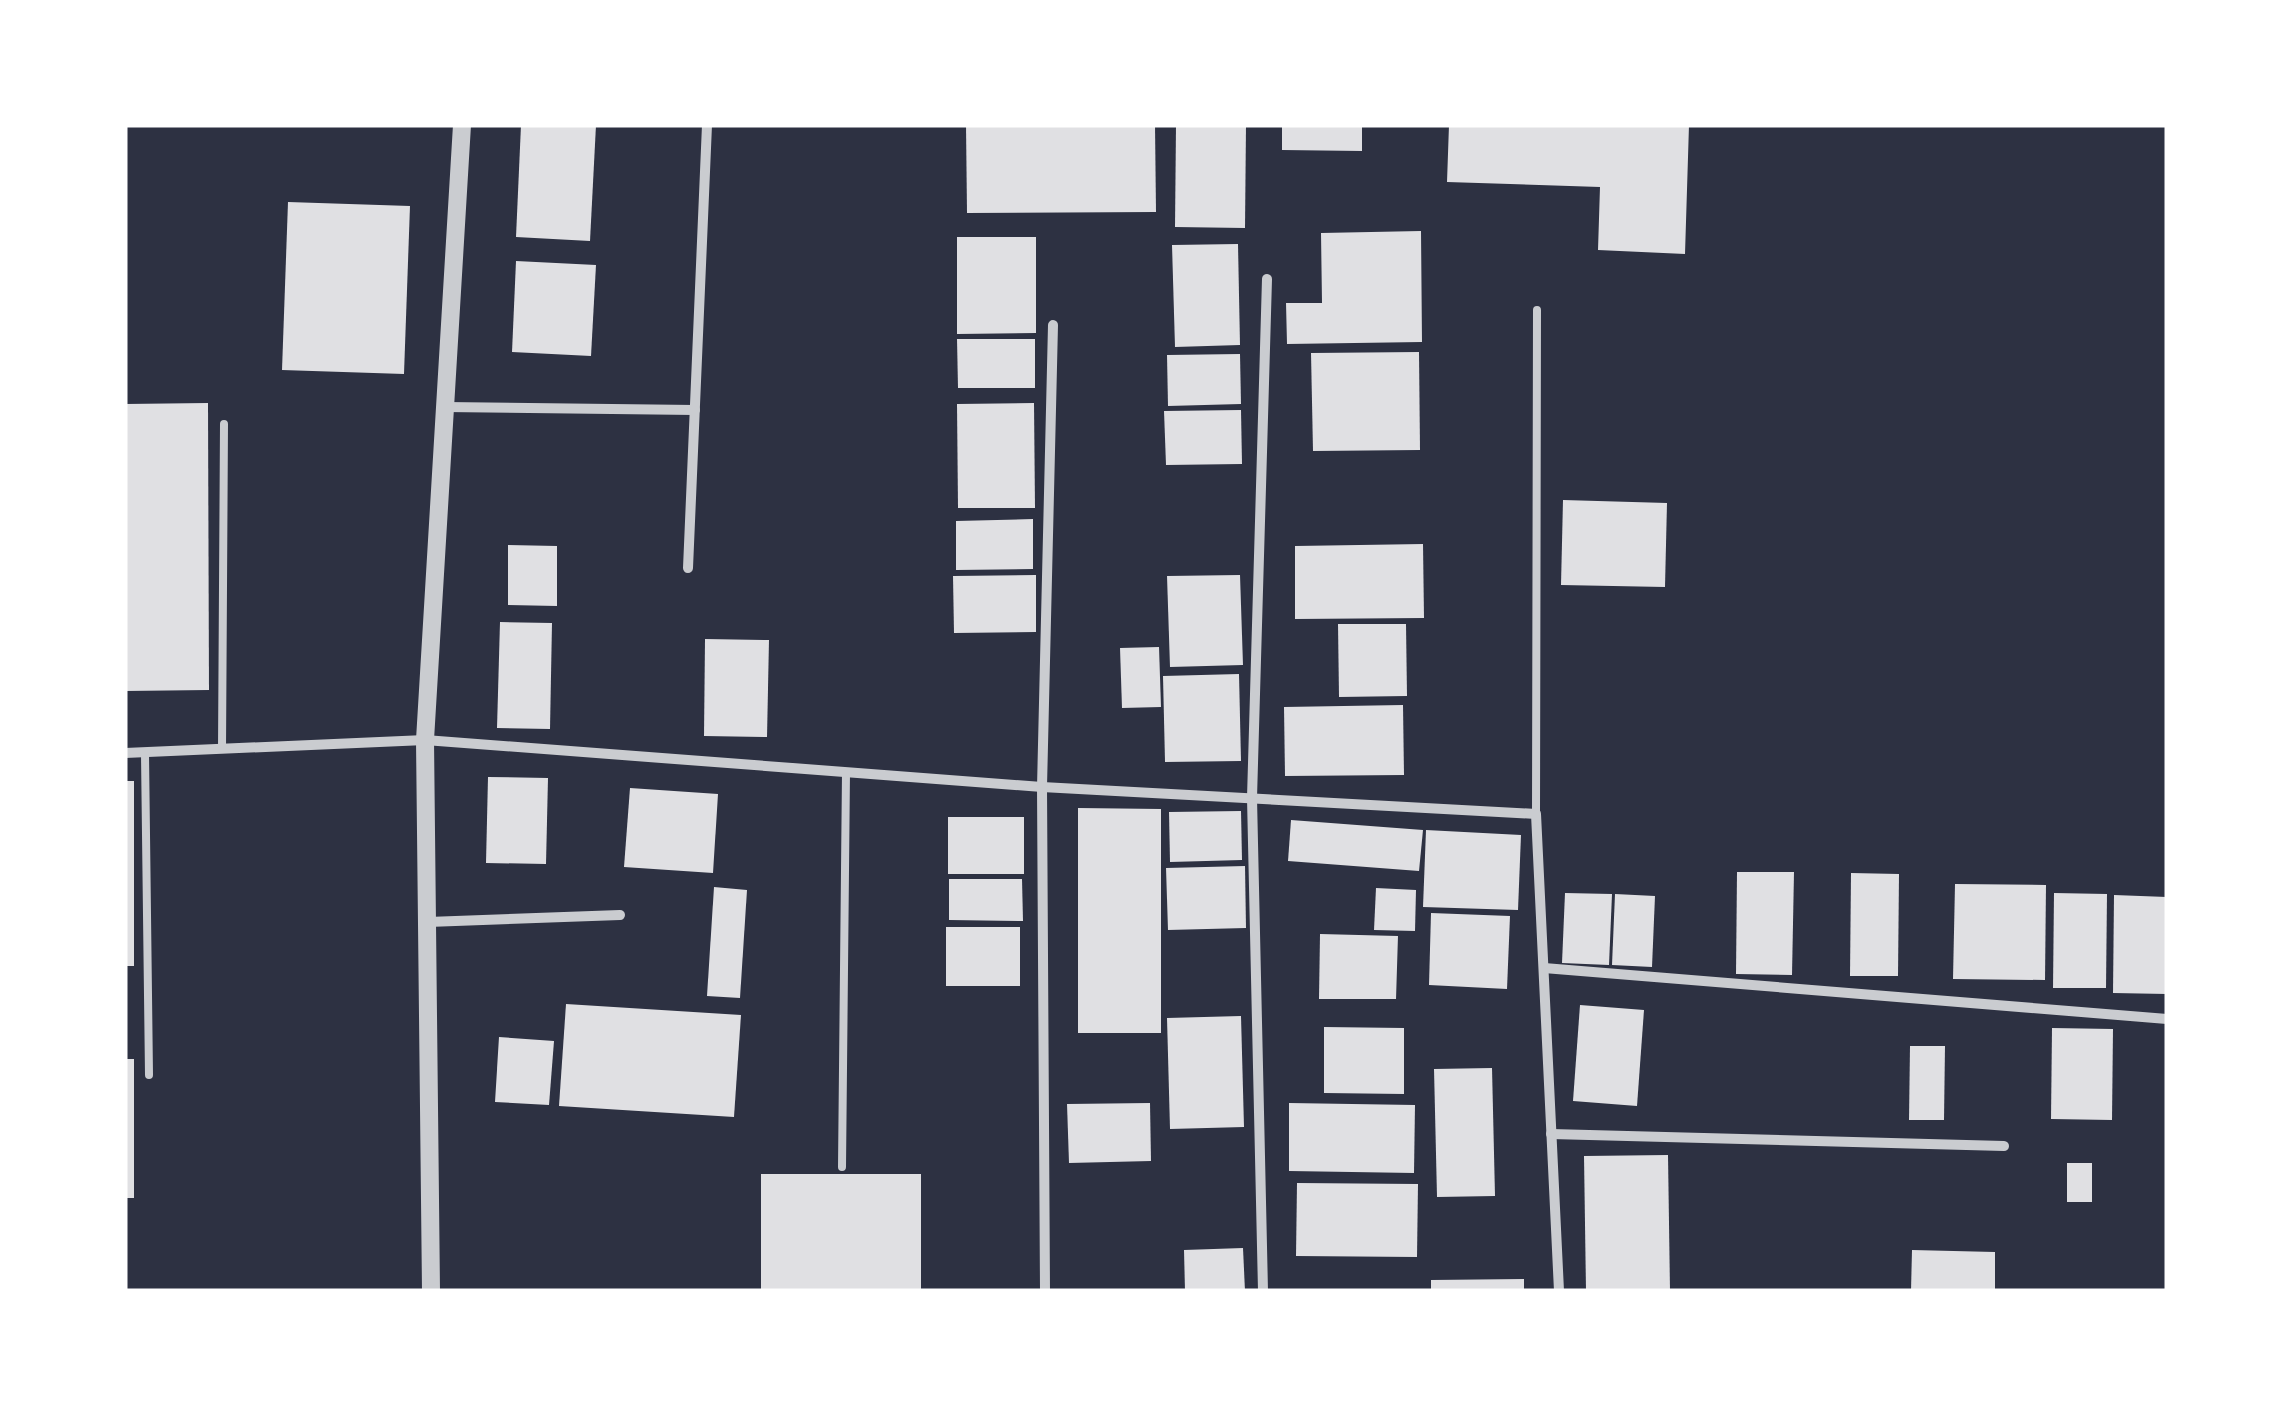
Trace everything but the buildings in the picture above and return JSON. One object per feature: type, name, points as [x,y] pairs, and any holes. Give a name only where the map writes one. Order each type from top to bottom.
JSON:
[{"type":"street","points":[[431,1291],[426,740],[462,125]]},
{"type":"street","points":[[688,568],[706,125]]},
{"type":"street","points":[[1264,1291],[1252,798],[1267,278]]},
{"type":"street","points":[[1045,1291],[1042,787],[1053,325]]},
{"type":"street","points":[[445,407],[694,410]]},
{"type":"street","points":[[125,753],[426,740],[1042,787],[1536,814],[1559,1291]]},
{"type":"street","points":[[428,922],[620,916]]},
{"type":"street","points":[[1544,968],[2167,1020]]},
{"type":"street","points":[[1552,1134],[2004,1146]]},
{"type":"lane","points":[[1536,814],[1538,310]]},
{"type":"lane","points":[[222,750],[224,424]]},
{"type":"lane","points":[[145,754],[150,1075]]},
{"type":"lane","points":[[842,1167],[846,772]]}]
